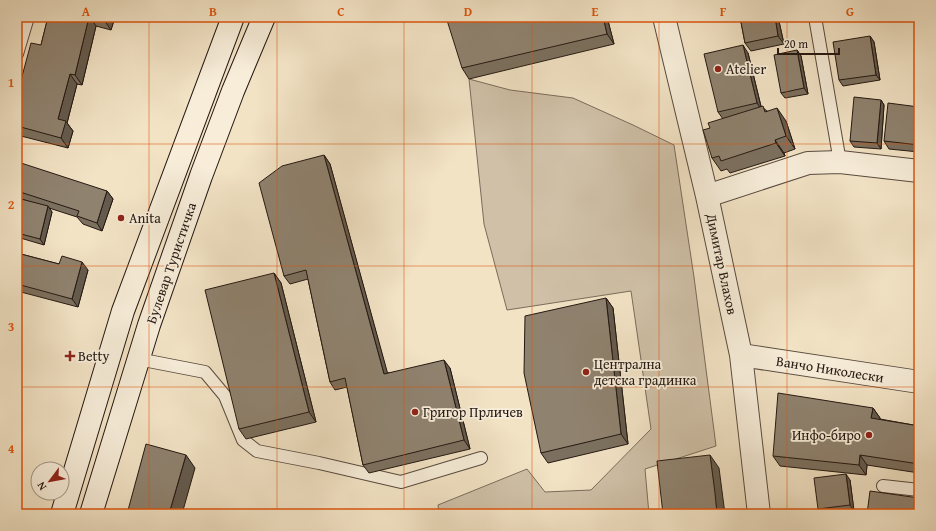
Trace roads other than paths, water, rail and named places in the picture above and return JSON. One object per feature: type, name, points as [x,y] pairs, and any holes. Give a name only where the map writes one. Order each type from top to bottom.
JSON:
[{"type":"main road","name":"Булевар Туристичка","points":[[62,514],[123,311],[233,17]]},
{"type":"main road","name":"Булевар Туристичка","points":[[91,514],[148,325],[233,91],[264,17]]},
{"type":"main road","name":"Димитар Влахов","points":[[664,17],[707,196],[741,355],[759,514]]},
{"type":"main road","points":[[707,196],[808,163],[840,162],[919,171]]},
{"type":"main road","name":"Ванчо Николески","points":[[741,355],[919,382]]},
{"type":"lane","points":[[17,54],[28,17]]},
{"type":"lane","points":[[815,17],[840,162]]},
{"type":"lane","points":[[138,360],[205,372],[225,396],[243,440],[257,451],[319,463],[401,482],[481,458]]},
{"type":"lane","points":[[883,486],[919,490]]},
{"type":"place","name":"Atelier","points":[[718,69]]},
{"type":"place","name":"Anita","points":[[121,218]]},
{"type":"place","name":"Betty","points":[[70,356]]},
{"type":"place","name":"Централна детска градинка","points":[[586,372]]},
{"type":"place","name":"Григор Прличев","points":[[415,412]]},
{"type":"place","name":"Инфо-биро","points":[[869,435]]}]
